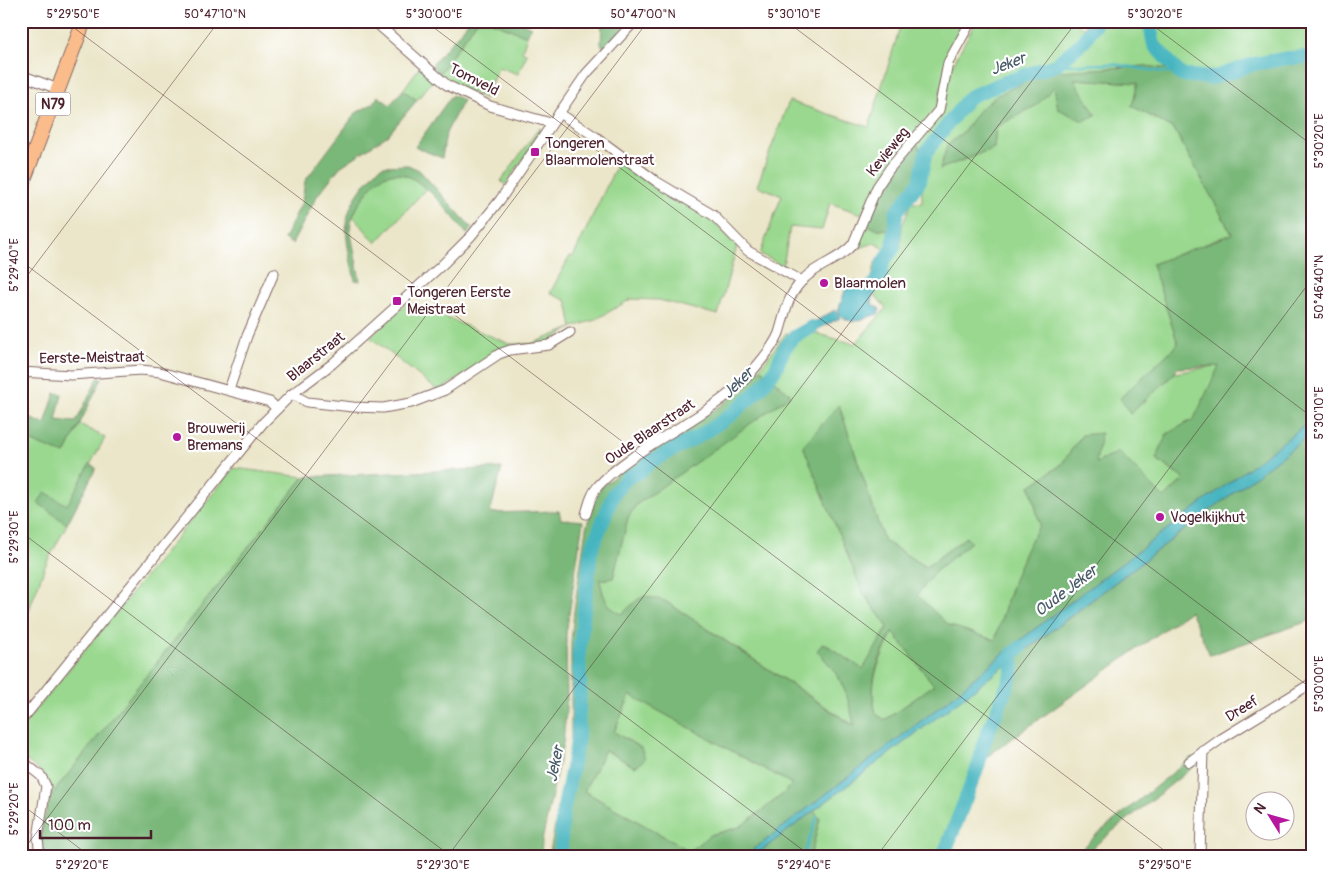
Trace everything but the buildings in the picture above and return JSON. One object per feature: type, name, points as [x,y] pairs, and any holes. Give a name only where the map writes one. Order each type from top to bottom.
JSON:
[{"type":"main road","name":"N79","points":[[21,187],[84,21]]},
{"type":"street","name":"Tomveld","points":[[374,21],[447,85],[490,106],[551,123]]},
{"type":"street","name":"Blaarstraat","points":[[21,721],[263,422],[292,394],[332,364],[442,265],[471,236],[500,200],[551,123],[596,61],[635,21]]},
{"type":"street","name":"Kevieweg","points":[[802,281],[847,252],[853,244],[877,187],[890,168],[939,110],[948,63],[971,21]]},
{"type":"street","points":[[21,75],[58,88]]},
{"type":"street","points":[[558,113],[596,137],[657,182],[713,215],[748,251],[802,281]]},
{"type":"street","points":[[229,390],[247,336],[274,272]]},
{"type":"street","name":"Oude Blaarstraat","points":[[586,514],[591,498],[597,487],[604,481],[649,447],[691,422],[733,391],[773,344],[778,335],[786,305],[802,281]]},
{"type":"street","points":[[292,394],[307,402],[353,407],[383,408],[411,403],[445,390],[499,354],[510,350],[549,345],[570,332]]},
{"type":"street","name":"Eerste-Meistraat","points":[[21,372],[71,375],[142,370],[160,372],[270,402],[277,409]]},
{"type":"street","name":"Dreef","points":[[1188,762],[1312,683]]},
{"type":"street","points":[[1200,857],[1202,752]]},
{"type":"street","points":[[21,760],[41,776],[46,786],[38,838],[40,857]]},
{"type":"green space","points":[[469,21],[477,21],[439,74],[432,65]]},
{"type":"green space","points":[[477,21],[490,21],[527,36],[522,51],[527,54],[518,74],[498,67],[485,98],[452,85],[439,74]]},
{"type":"green space","points":[[490,21],[518,21],[531,27],[527,36]]},
{"type":"green space","points":[[602,21],[619,21],[625,26],[604,48],[601,44]]},
{"type":"green space","points":[[902,21],[967,21],[948,54],[938,105],[861,214],[830,203],[822,230],[790,227],[783,266],[760,254],[782,195],[757,186],[789,101],[869,127]]},
{"type":"green space","points":[[976,21],[1073,21],[1083,28],[1088,21],[1312,21],[1312,55],[1222,77],[1146,66],[1058,71],[979,110],[964,131],[947,146],[940,169],[994,148],[996,127],[1036,105],[1054,87],[1096,115],[1073,79],[1138,83],[1132,106],[1174,129],[1232,234],[1152,264],[1178,344],[1121,398],[1130,414],[1175,373],[1220,365],[1194,419],[1167,434],[1156,459],[1184,479],[1163,499],[1119,453],[1096,463],[1082,435],[1061,465],[1030,486],[1041,525],[1020,566],[995,640],[947,625],[916,595],[935,572],[971,542],[966,537],[926,567],[884,541],[839,405],[863,593],[888,627],[863,670],[824,643],[817,651],[838,677],[846,694],[855,726],[665,601],[627,609],[622,614],[612,608],[606,600],[600,580],[613,578],[628,518],[636,505],[790,395],[760,368],[786,333],[798,339],[814,333],[855,344],[886,308],[874,294],[877,285],[873,282],[871,284],[875,263],[885,249],[874,243],[851,251],[866,224],[875,229],[889,230],[887,247],[900,250],[902,226],[911,203],[922,203],[922,188],[927,174],[929,153],[922,153],[917,144],[939,116],[944,106],[950,70]]},
{"type":"green space","points":[[1312,55],[1312,420],[1011,647],[947,701],[744,857],[549,857],[571,743],[571,642],[574,611],[586,528],[595,498],[601,487],[621,471],[726,402],[760,368],[791,395],[636,505],[628,518],[613,578],[600,580],[602,591],[612,608],[622,614],[637,600],[645,596],[665,601],[854,726],[842,685],[832,668],[817,651],[823,643],[863,669],[888,627],[863,593],[803,446],[839,405],[884,541],[926,567],[966,537],[971,542],[935,572],[917,595],[948,625],[995,640],[1019,566],[1040,525],[1030,486],[1061,465],[1082,435],[1101,433],[1096,463],[1119,452],[1164,498],[1184,479],[1156,459],[1167,434],[1194,419],[1219,366],[1177,368],[1175,373],[1130,414],[1120,398],[1178,344],[1152,264],[1232,234],[1174,129],[1132,106],[1138,83],[1074,79],[1096,115],[1083,121],[1058,109],[1054,87],[1037,105],[996,127],[994,148],[940,169],[947,146],[964,131],[979,110],[996,96],[1031,79],[1058,71],[1146,66],[1222,77]],"holes":[[[893,632],[934,685],[885,720],[876,714],[873,691],[878,662]],[[630,695],[792,784],[782,795],[740,827],[710,835],[689,851],[584,791],[605,750],[635,767],[645,759],[641,748],[614,732]]]},
{"type":"green space","points":[[421,65],[434,79],[417,100],[403,90]]},
{"type":"green space","points":[[403,90],[417,100],[388,135],[340,167],[317,196],[292,244],[284,239],[302,202],[305,181],[356,113],[374,103],[378,96],[390,105]]},
{"type":"green space","points":[[452,95],[463,100],[446,133],[442,158],[415,147]]},
{"type":"green space","points":[[539,128],[542,130],[505,185],[501,181]]},
{"type":"green space","points":[[917,144],[921,157],[920,170],[915,182],[906,193],[906,205],[900,224],[883,229],[866,224],[888,180]]},
{"type":"green space","points":[[621,156],[712,219],[737,246],[718,315],[659,300],[631,299],[595,320],[572,328],[567,301],[550,293],[570,256],[573,257]]},
{"type":"green space","points":[[408,165],[419,170],[472,228],[467,234],[434,196],[421,184],[408,176],[394,174],[381,178],[362,199],[354,213],[351,224],[350,229],[360,281],[355,280],[346,233],[347,221],[355,198],[377,170],[383,166]]},
{"type":"green space","points":[[400,172],[412,177],[426,189],[376,243],[353,216],[370,186],[383,177]]},
{"type":"green space","points":[[408,302],[510,344],[531,344],[570,329],[546,343],[509,348],[438,391],[370,337]]},
{"type":"green space","points":[[21,377],[34,378],[21,394]]},
{"type":"green space","points":[[98,378],[102,378],[65,454],[21,438],[21,415],[45,424],[55,393],[62,394],[56,420],[76,422]]},
{"type":"green space","points":[[80,424],[105,438],[67,506],[39,503],[67,524],[45,566],[26,618],[21,617],[21,438],[65,454]]},
{"type":"green space","points":[[1312,433],[1312,620],[1210,655],[1190,611],[985,758],[1017,675],[1016,658]]},
{"type":"green space","points":[[90,464],[96,468],[67,524],[38,503],[45,492],[67,505]]},
{"type":"green space","points":[[234,468],[304,477],[50,797],[49,784],[46,778],[38,769],[21,757],[21,728]]},
{"type":"green space","points":[[502,468],[490,513],[559,511],[561,519],[583,521],[566,634],[567,699],[563,743],[542,841],[541,857],[43,857],[39,838],[50,797],[304,477]]},
{"type":"green space","points":[[893,632],[934,685],[885,720],[876,714],[873,690],[879,663]]},
{"type":"green space","points":[[1009,662],[1004,688],[980,741],[976,757],[936,857],[810,857],[820,819],[814,811]]},
{"type":"green space","points":[[630,695],[792,784],[782,795],[740,827],[710,835],[690,851],[584,791],[605,749],[635,767],[641,748],[614,732]]},
{"type":"green space","points":[[1192,757],[1198,763],[1098,843],[1084,857],[1074,857],[1095,836]]},
{"type":"green space","points":[[814,811],[820,819],[810,857],[753,857]]},
{"type":"water","points":[[856,281],[863,284],[873,282],[877,286],[874,289],[872,304],[880,309],[878,314],[853,322],[842,317],[838,311],[848,282]]},
{"type":"water","points":[[835,310],[840,318],[798,339],[795,333]]},
{"type":"water","points":[[1312,420],[1312,433],[753,857],[744,857],[947,701],[1011,647]]},
{"type":"waterway","name":"Jeker","points":[[862,295],[872,287],[881,275],[883,262],[893,249],[896,213],[920,181],[926,152],[969,97],[1002,83],[1055,65],[1084,41],[1097,21]]},
{"type":"waterway","name":"Jeker","points":[[1149,21],[1154,45],[1181,75],[1212,78],[1254,64],[1288,58],[1312,57]]},
{"type":"waterway","points":[[1055,65],[1113,64],[1181,75]]},
{"type":"waterway","name":"Jeker","points":[[558,857],[561,849],[562,817],[578,738],[579,654],[591,551],[614,493],[628,477],[641,471],[650,462],[699,436],[731,415],[761,388],[775,370],[784,349],[794,337],[812,327]]},
{"type":"waterway","name":"Oude Jeker","points":[[943,857],[979,764],[984,742],[1012,674],[1013,653],[1021,647]]},
{"type":"waterway","points":[[803,857],[817,817]]},
{"type":"place","name":"Tongeren Blaarmolenstraat","points":[[535,152]]},
{"type":"place","name":"Blaarmolen","points":[[824,283]]},
{"type":"place","name":"Tongeren Eerste Meistraat","points":[[397,301]]},
{"type":"place","name":"Brouwerij Bremans","points":[[177,437]]},
{"type":"place","name":"Vogelkijkhut","points":[[1160,517]]}]
